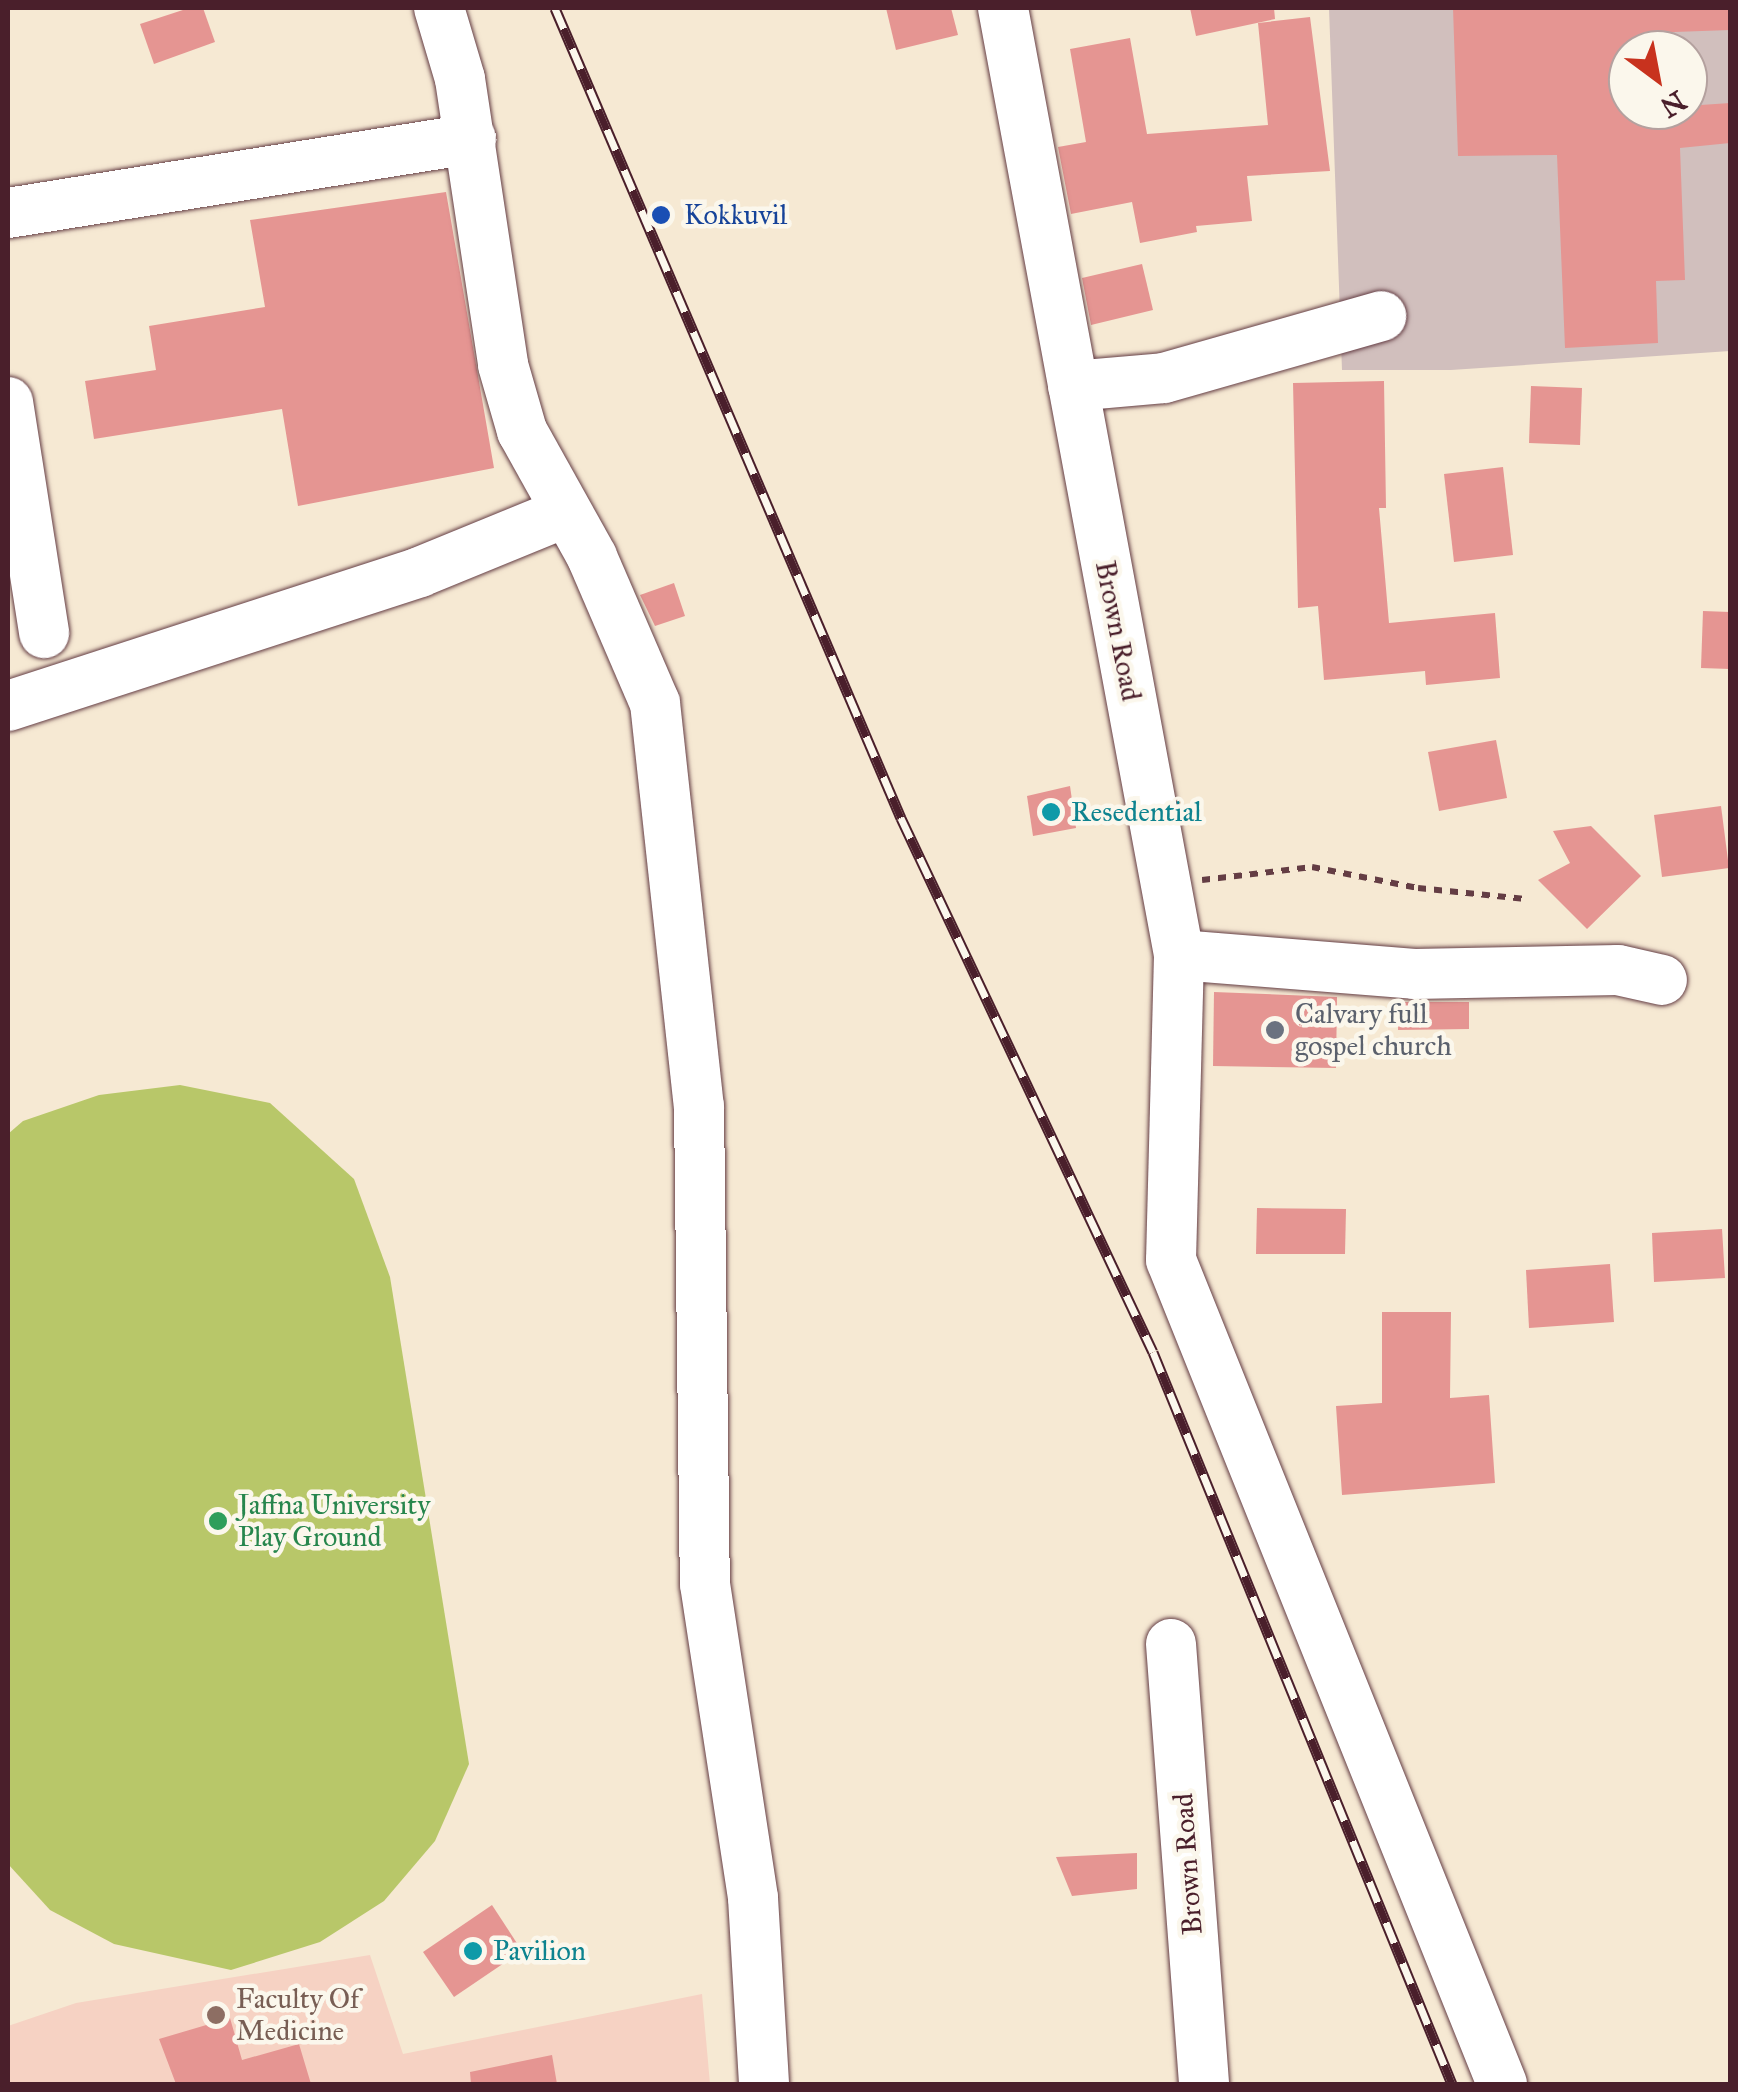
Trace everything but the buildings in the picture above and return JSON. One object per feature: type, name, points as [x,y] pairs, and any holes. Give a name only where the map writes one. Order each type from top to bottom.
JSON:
[{"type":"street","points":[[439,8],[471,139],[503,365],[522,431],[566,512],[655,703],[698,1106],[705,1584],[753,1898],[764,2084]]},
{"type":"street","name":"Brown Road","points":[[1002,8],[1179,955],[1170,1260],[1502,2084]]},
{"type":"street","points":[[8,212],[471,139]]},
{"type":"street","points":[[1073,386],[1164,378],[1381,316]]},
{"type":"street","points":[[8,402],[44,633]]},
{"type":"street","points":[[8,706],[420,572],[566,512]]},
{"type":"street","points":[[1179,955],[1414,974],[1618,970],[1662,980]]},
{"type":"street","name":"Brown Road","points":[[1171,1644],[1204,2084]]},
{"type":"path","points":[[1166,884],[1312,867],[1418,888],[1525,899]]},
{"type":"shaded area","points":[[1329,8],[1729,8],[1730,351],[1451,370],[1342,370]]},
{"type":"shaded area","name":"Faculty Of Medicine","points":[[370,1955],[403,2054],[702,1994],[710,2084],[8,2084],[8,2026],[76,2003]]},
{"type":"green space","name":"Jaffna University Play Ground","points":[[180,1085],[270,1103],[354,1179],[390,1277],[469,1764],[435,1841],[384,1901],[320,1942],[231,1970],[114,1944],[50,1910],[8,1864],[8,1134],[23,1121],[99,1095]]},
{"type":"railway","points":[[555,8],[901,818],[1153,1352],[1452,2084]]},
{"type":"place","name":"Kokkuvil","points":[[661,215]]},
{"type":"place","name":"Resedential","points":[[1051,812]]},
{"type":"place","name":"Calvary full gospel church","points":[[1275,1030]]},
{"type":"place","name":"Jaffna University Play Ground","points":[[218,1521]]},
{"type":"place","name":"Pavilion","points":[[473,1951]]},
{"type":"place","name":"Faculty Of Medicine","points":[[216,2015]]}]
